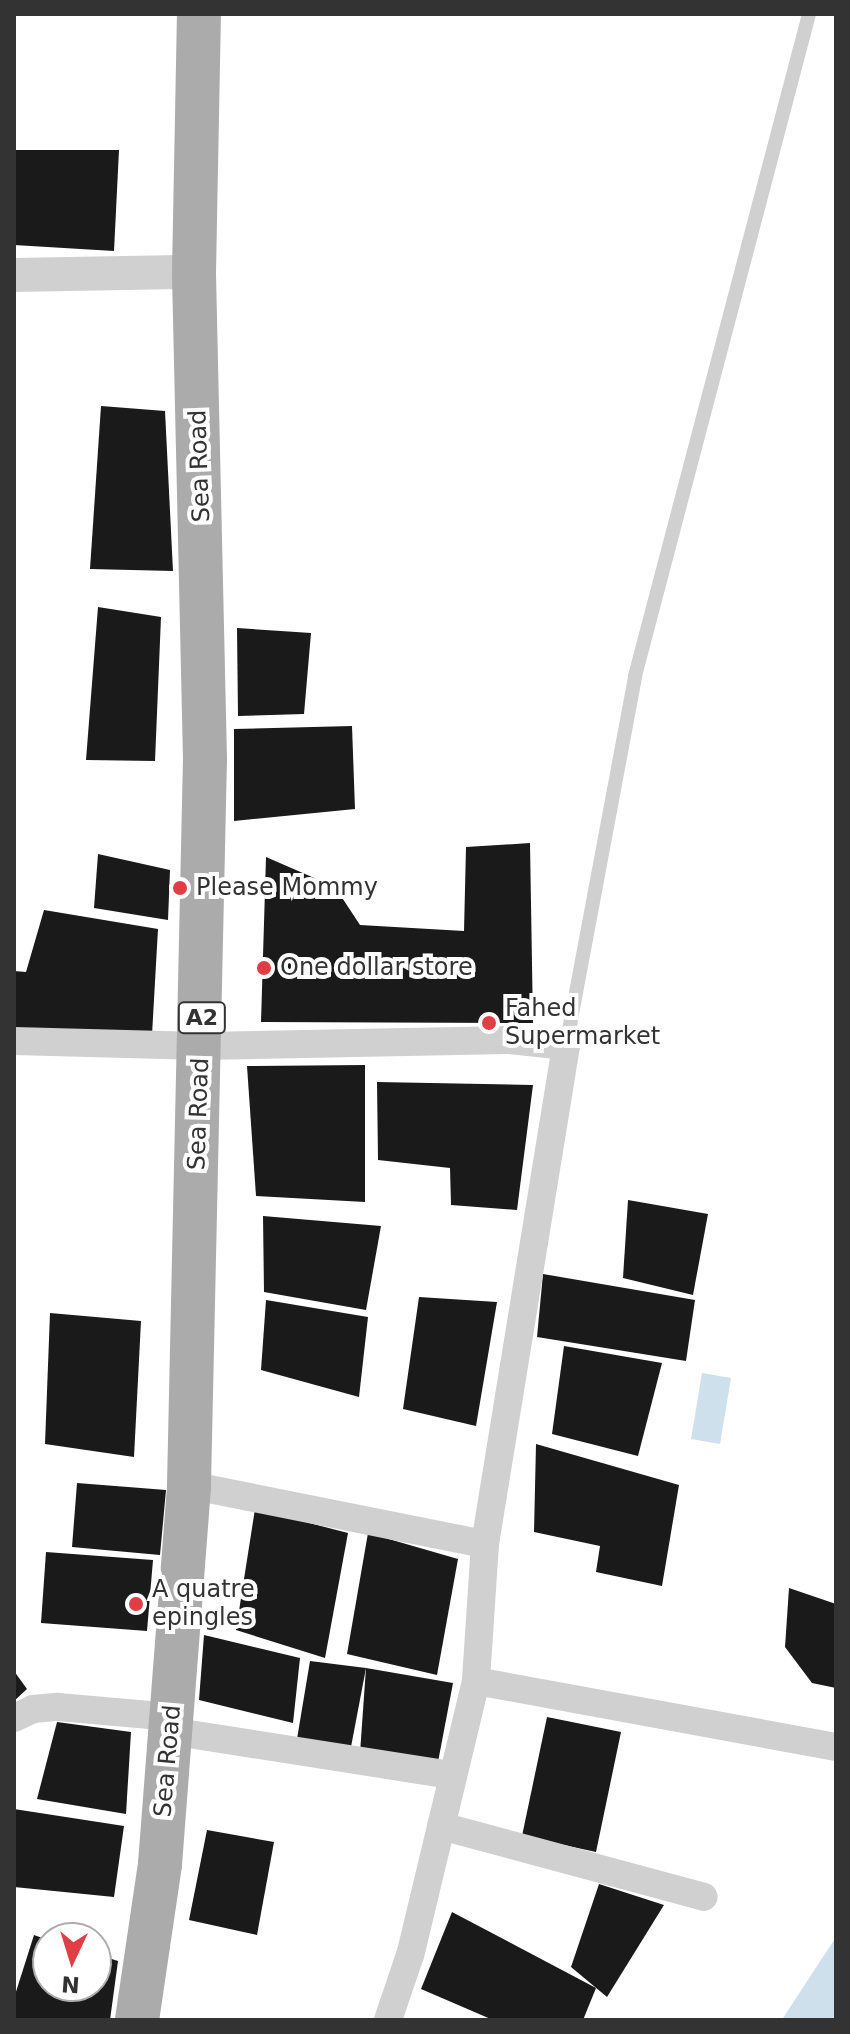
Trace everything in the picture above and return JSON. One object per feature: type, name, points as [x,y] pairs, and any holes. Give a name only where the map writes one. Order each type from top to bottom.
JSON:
[{"type":"main road","name":"Sea Road","points":[[137,2020],[160,1864],[189,1485],[201,1046],[204,633],[194,272],[199,14]]},
{"type":"street","points":[[14,275],[194,272]]},
{"type":"street","points":[[14,1041],[201,1046],[508,1040],[566,1046],[485,1544],[476,1681],[410,1955],[388,2020]]},
{"type":"street","points":[[189,1485],[485,1544]]},
{"type":"street","points":[[476,1681],[836,1747]]},
{"type":"street","points":[[14,1718],[45,1707],[172,1724],[452,1775]]},
{"type":"street","points":[[441,1826],[704,1897]]},
{"type":"lane","points":[[566,1046],[635,676],[809,14]]},
{"type":"water","points":[[702,1373],[731,1378],[720,1444],[691,1439]]},
{"type":"water","points":[[836,1937],[836,2020],[781,2020],[783,2018]]},
{"type":"building","points":[[14,150],[119,150],[114,251],[14,245]]},
{"type":"building","points":[[101,406],[165,411],[173,571],[90,569]]},
{"type":"building","points":[[98,607],[161,617],[155,761],[86,760]]},
{"type":"building","points":[[237,628],[311,633],[304,714],[238,716]]},
{"type":"building","points":[[352,726],[355,809],[234,821],[234,729]]},
{"type":"building","points":[[530,843],[533,1023],[261,1022],[266,857],[335,887],[360,925],[464,931],[466,847]]},
{"type":"building","points":[[98,854],[170,870],[168,920],[94,908]]},
{"type":"building","points":[[44,910],[158,929],[152,1035],[14,1030],[14,971],[26,972]]},
{"type":"building","points":[[365,1065],[365,1202],[256,1196],[247,1066]]},
{"type":"building","points":[[377,1082],[533,1085],[517,1210],[451,1205],[450,1168],[378,1160]]},
{"type":"building","points":[[628,1200],[708,1214],[693,1295],[623,1278]]},
{"type":"building","points":[[263,1216],[381,1226],[366,1310],[264,1292]]},
{"type":"building","points":[[543,1274],[695,1300],[686,1361],[537,1337]]},
{"type":"building","points":[[419,1297],[497,1302],[476,1426],[403,1409]]},
{"type":"building","points":[[266,1300],[368,1317],[359,1397],[261,1370]]},
{"type":"building","points":[[50,1313],[141,1321],[134,1457],[45,1444]]},
{"type":"building","points":[[564,1346],[662,1363],[638,1456],[552,1434]]},
{"type":"building","points":[[536,1444],[679,1485],[662,1586],[596,1572],[600,1546],[534,1532]]},
{"type":"building","points":[[77,1483],[166,1490],[160,1555],[72,1547]]},
{"type":"building","points":[[255,1509],[348,1533],[325,1658],[236,1630]]},
{"type":"building","points":[[368,1533],[458,1559],[437,1675],[347,1654]]},
{"type":"building","points":[[46,1552],[153,1560],[147,1631],[41,1623]]},
{"type":"building","points":[[789,1588],[836,1604],[836,1688],[812,1683],[785,1647]]},
{"type":"building","points":[[204,1635],[300,1658],[293,1723],[199,1700]]},
{"type":"building","points":[[310,1661],[366,1668],[351,1747],[297,1739]]},
{"type":"building","points":[[366,1668],[453,1683],[438,1762],[360,1753]]},
{"type":"building","points":[[14,1671],[27,1689],[14,1701]]},
{"type":"building","points":[[547,1717],[621,1732],[596,1852],[522,1836]]},
{"type":"building","points":[[57,1722],[131,1732],[126,1814],[37,1799]]},
{"type":"building","points":[[14,1809],[124,1826],[114,1897],[14,1887]]},
{"type":"building","points":[[207,1830],[274,1842],[257,1935],[189,1920]]},
{"type":"building","points":[[599,1884],[664,1905],[607,1997],[571,1967]]},
{"type":"building","points":[[452,1912],[596,1988],[583,2020],[493,2020],[421,1989]]},
{"type":"building","points":[[32,1941],[32,2002],[112,2002],[112,1959],[118,1961],[110,2020],[14,2020],[14,1998]]},
{"type":"place","name":"Please Mommy","points":[[180,888]]},
{"type":"place","name":"One dollar store","points":[[264,968]]},
{"type":"place","name":"Fahed Supermarket","points":[[489,1023]]},
{"type":"place","name":"A quatre epingles","points":[[136,1604]]}]
